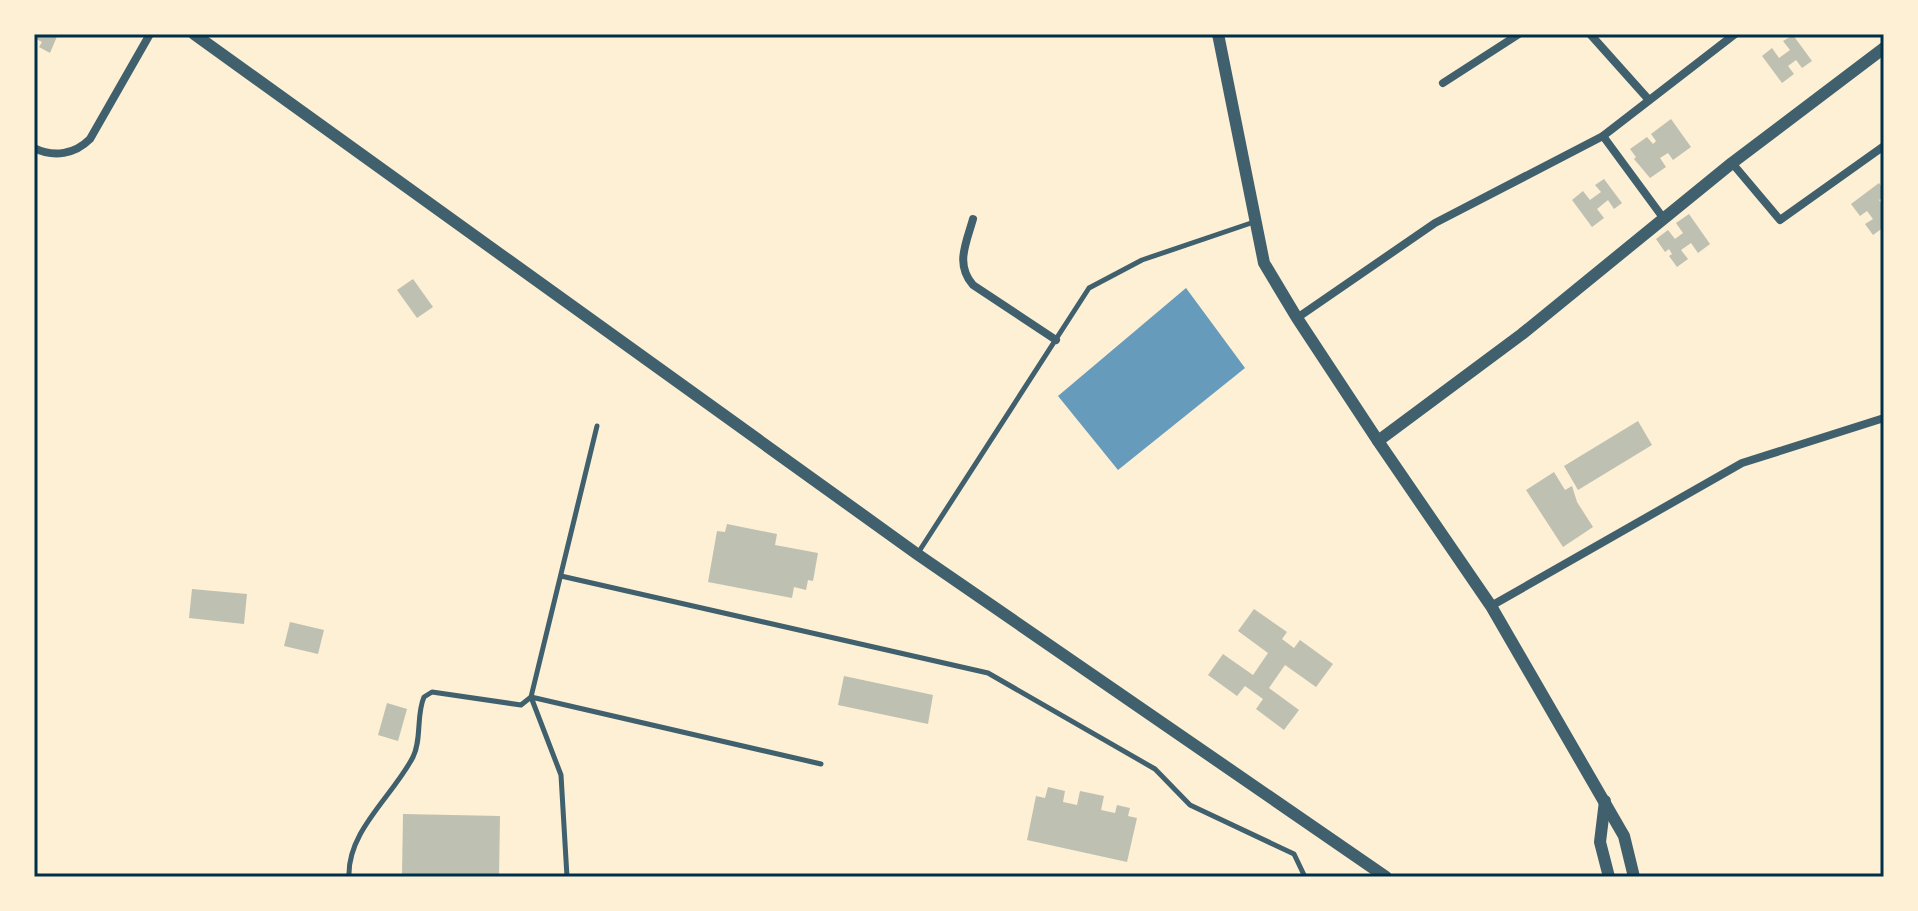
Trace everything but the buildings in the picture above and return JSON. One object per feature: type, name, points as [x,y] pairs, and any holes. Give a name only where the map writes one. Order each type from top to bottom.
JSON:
[{"type":"street","points":[[34,161],[37,149],[65,154],[83,147],[150,34]]},
{"type":"street","points":[[194,34],[917,554],[1386,877]]},
{"type":"street","points":[[1218,34],[1264,263],[1378,441],[1491,606],[1624,836],[1634,877]]},
{"type":"street","points":[[1443,83],[1519,34]]},
{"type":"street","points":[[1590,34],[1649,100]]},
{"type":"street","points":[[1297,318],[1435,223],[1603,136],[1735,34]]},
{"type":"street","points":[[1378,441],[1522,334],[1732,163],[1884,48]]},
{"type":"street","points":[[1603,136],[1664,219]]},
{"type":"street","points":[[1732,163],[1780,220],[1884,146]]},
{"type":"street","points":[[973,219],[962,262],[964,275],[973,285],[1056,340]]},
{"type":"street","points":[[1491,606],[1742,463],[1884,418]]},
{"type":"street","points":[[1605,801],[1600,842],[1609,877]]},
{"type":"lane","points":[[917,554],[1089,288],[1142,260],[1256,221]]},
{"type":"lane","points":[[567,877],[561,775],[531,697],[597,426]]},
{"type":"lane","points":[[561,576],[988,673],[1155,769],[1190,805],[1294,854],[1305,877]]},
{"type":"lane","points":[[349,877],[354,846],[414,756],[424,697],[432,692],[521,705],[531,697]]},
{"type":"lane","points":[[531,697],[821,764]]},
{"type":"water","points":[[1186,288],[1245,368],[1118,470],[1058,396]]}]
